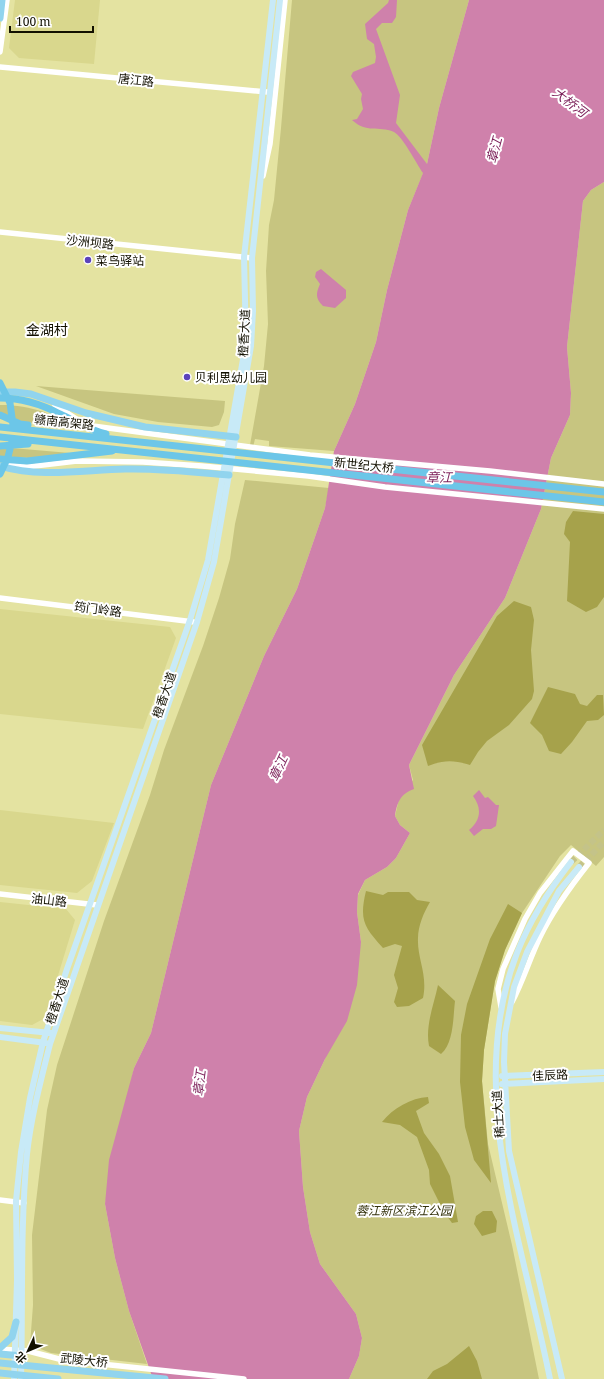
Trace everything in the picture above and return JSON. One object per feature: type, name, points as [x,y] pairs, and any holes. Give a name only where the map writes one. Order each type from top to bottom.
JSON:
[{"type":"highway","points":[[0,383],[10,403],[14,433],[8,457],[0,474]]},
{"type":"highway","points":[[0,398],[14,398],[45,407],[102,434],[125,439]]},
{"type":"highway","points":[[0,415],[20,424],[125,439]]},
{"type":"highway","name":"赣南高架路","points":[[0,426],[125,439]]},
{"type":"highway","name":"赣南高架路","points":[[0,438],[122,450]]},
{"type":"highway","name":"新世纪大桥","points":[[125,439],[308,461],[604,492]]},
{"type":"highway","points":[[0,446],[23,444],[122,450]]},
{"type":"highway","points":[[0,459],[27,461],[122,450]]},
{"type":"highway","name":"新世纪大桥","points":[[122,450],[604,502]]},
{"type":"main road","points":[[0,18],[2,0]]},
{"type":"main road","name":"橙香大道","points":[[233,436],[246,342],[244,257],[264,92],[273,0]]},
{"type":"main road","name":"橙香大道","points":[[14,1379],[18,1356],[24,1203],[28,1153],[37,1099],[50,1044],[193,621],[208,560],[251,346],[253,311],[252,258],[280,0]]},
{"type":"main road","points":[[0,392],[15,392],[48,399],[72,409],[127,424],[233,436]]},
{"type":"main road","points":[[0,465],[24,472],[54,473],[126,469],[225,475]]},
{"type":"main road","name":"橙香大道","points":[[21,1379],[16,1322],[16,1201],[21,1152],[30,1098],[43,1042],[90,904],[193,621]]},
{"type":"main road","name":"稀土大道","points":[[550,1379],[501,1156],[496,1084],[497,1034],[506,988],[517,952],[550,889],[571,862]]},
{"type":"main road","name":"稀土大道","points":[[562,1379],[509,1152],[504,1062],[505,1034],[510,1006],[514,987],[527,952],[559,891],[579,867]]},
{"type":"main road","points":[[0,1028],[47,1032],[54,1034]]},
{"type":"main road","points":[[0,1037],[50,1044]]},
{"type":"main road","name":"佳辰路","points":[[496,1076],[505,1077],[604,1072]]},
{"type":"main road","name":"佳辰路","points":[[496,1084],[604,1079]]},
{"type":"main road","points":[[0,1349],[12,1337],[16,1322]]},
{"type":"main road","points":[[0,1354],[18,1356]]},
{"type":"main road","name":"武陵大桥","points":[[0,1363],[165,1379]]},
{"type":"main road","name":"武陵大桥","points":[[0,1373],[58,1379]]},
{"type":"street","points":[[0,52],[7,0]]},
{"type":"street","points":[[258,200],[270,144],[285,0]]},
{"type":"street","name":"唐江路","points":[[0,67],[271,93]]},
{"type":"street","name":"沙洲坝路","points":[[0,232],[252,258]]},
{"type":"street","points":[[15,392],[46,401],[93,426],[310,455],[490,471],[604,484]]},
{"type":"street","points":[[0,465],[26,467],[78,462],[143,462],[254,471],[385,488],[604,510]]},
{"type":"street","name":"筠门岭路","points":[[0,598],[193,621]]},
{"type":"street","points":[[502,1009],[498,989],[503,969],[525,919],[540,893],[573,851],[589,863],[565,893],[540,936],[510,1006]]},
{"type":"street","name":"油山路","points":[[0,894],[97,906]]},
{"type":"street","points":[[0,1200],[24,1203]]},
{"type":"street","points":[[0,1349],[28,1352],[63,1360],[244,1379]]},
{"type":"shaded area","points":[[15,0],[100,0],[94,64],[19,58],[9,48]]},
{"type":"shaded area","points":[[573,511],[604,514],[604,597],[597,607],[586,612],[567,601],[570,542],[564,534],[566,522]]},
{"type":"shaded area","points":[[514,601],[531,607],[534,620],[531,650],[534,691],[532,699],[509,725],[487,741],[470,765],[449,761],[428,766],[422,745],[497,616]]},
{"type":"shaded area","points":[[0,609],[170,627],[176,638],[143,729],[0,714]]},
{"type":"shaded area","points":[[548,687],[575,694],[580,704],[587,706],[597,695],[603,695],[604,715],[598,720],[587,721],[572,742],[561,754],[549,751],[542,735],[530,723]]},
{"type":"shaded area","points":[[0,810],[114,823],[92,881],[77,893],[0,885]]},
{"type":"shaded area","points":[[366,891],[383,895],[388,892],[409,892],[417,900],[430,902],[422,919],[418,933],[418,946],[424,981],[423,998],[409,1006],[397,1007],[394,1002],[398,988],[394,975],[402,946],[395,944],[383,948],[367,928],[363,916]]},
{"type":"shaded area","points":[[0,902],[66,909],[75,920],[45,1018],[32,1025],[0,1021]]},
{"type":"shaded area","points":[[508,904],[522,913],[505,950],[495,981],[484,1050],[482,1081],[491,1183],[474,1160],[465,1127],[460,1082],[461,1035],[467,1004],[490,939]]},
{"type":"shaded area","points":[[438,985],[455,1001],[451,1037],[441,1054],[429,1046],[428,1038],[430,1015]]},
{"type":"shaded area","points":[[428,1097],[429,1103],[416,1111],[424,1133],[439,1154],[450,1176],[458,1222],[452,1223],[444,1212],[430,1184],[429,1170],[417,1137],[400,1125],[382,1122],[397,1108],[415,1099]]},
{"type":"shaded area","points":[[483,1211],[492,1211],[497,1221],[496,1232],[482,1236],[474,1224],[476,1216]]},
{"type":"shaded area","points":[[469,1346],[477,1361],[482,1379],[427,1379],[433,1371],[447,1364]]},
{"type":"green space","points":[[292,0],[469,0],[439,108],[427,164],[408,210],[387,290],[376,342],[355,404],[334,451],[269,446],[269,441],[255,439],[253,447],[250,445],[264,366],[268,324],[266,271],[269,225],[274,200]]},
{"type":"green space","name":"蓉江新区滨江公园","points":[[604,182],[604,857],[596,866],[571,845],[560,856],[522,913],[505,950],[495,981],[484,1050],[482,1081],[488,1144],[512,1245],[539,1379],[349,1379],[359,1356],[362,1338],[356,1314],[320,1264],[310,1232],[303,1187],[299,1131],[307,1097],[325,1059],[361,942],[357,912],[358,895],[365,880],[387,867],[396,858],[410,833],[400,825],[395,816],[399,799],[413,780],[409,765],[454,675],[505,598],[541,509],[551,458],[570,415],[571,393],[567,347],[583,201],[591,190]]},
{"type":"green space","points":[[36,386],[225,401],[224,412],[219,425],[212,427],[158,422],[114,414]]},
{"type":"green space","points":[[0,405],[12,405],[33,409],[53,415],[84,429],[0,419]]},
{"type":"green space","points":[[0,447],[70,453],[29,458],[0,456]]},
{"type":"green space","points":[[245,480],[329,488],[325,508],[297,589],[264,656],[211,785],[151,1033],[134,1068],[105,1204],[115,1258],[129,1311],[147,1364],[51,1353],[30,1345],[33,1305],[32,1235],[47,1110],[57,1065],[104,921],[219,598],[230,559],[235,524]]},
{"type":"water","name":"章江","points":[[389,0],[397,0],[396,17],[392,23],[382,23],[376,29],[400,95],[396,123],[427,164],[439,108],[469,0],[604,0],[604,182],[591,190],[583,201],[567,347],[571,393],[570,415],[551,458],[541,509],[505,598],[454,675],[409,765],[414,789],[402,796],[395,816],[400,825],[410,833],[396,858],[387,867],[365,880],[358,894],[357,912],[361,942],[357,985],[347,1021],[325,1059],[307,1097],[299,1131],[303,1187],[310,1232],[320,1264],[356,1314],[362,1338],[359,1356],[349,1379],[153,1379],[129,1311],[115,1258],[105,1204],[109,1160],[134,1068],[151,1033],[211,785],[264,656],[297,589],[325,508],[334,451],[355,404],[376,342],[387,290],[408,210],[423,173],[398,135],[394,132],[383,129],[363,127],[352,120],[357,119],[363,109],[361,99],[362,94],[351,76],[353,72],[375,63],[376,57],[374,44],[367,39],[365,24],[388,3]]},
{"type":"water","points":[[321,269],[346,290],[346,298],[335,308],[323,306],[317,298],[320,284],[315,277],[316,272]]},
{"type":"water","points":[[479,790],[485,798],[488,797],[496,805],[499,805],[496,826],[491,829],[483,829],[474,836],[469,830],[476,822],[479,814],[478,805],[473,796]]},
{"type":"tunnel","points":[[571,862],[604,830]]},
{"type":"tunnel","points":[[579,867],[604,842]]},
{"type":"place","name":"菜鸟驿站","points":[[88,260]]},
{"type":"place","name":"贝利思幼儿园","points":[[187,377]]},
{"type":"district","name":"金湖村","points":[[47,329]]},
{"type":"water label","name":"大桥河","points":[[570,102]]}]
